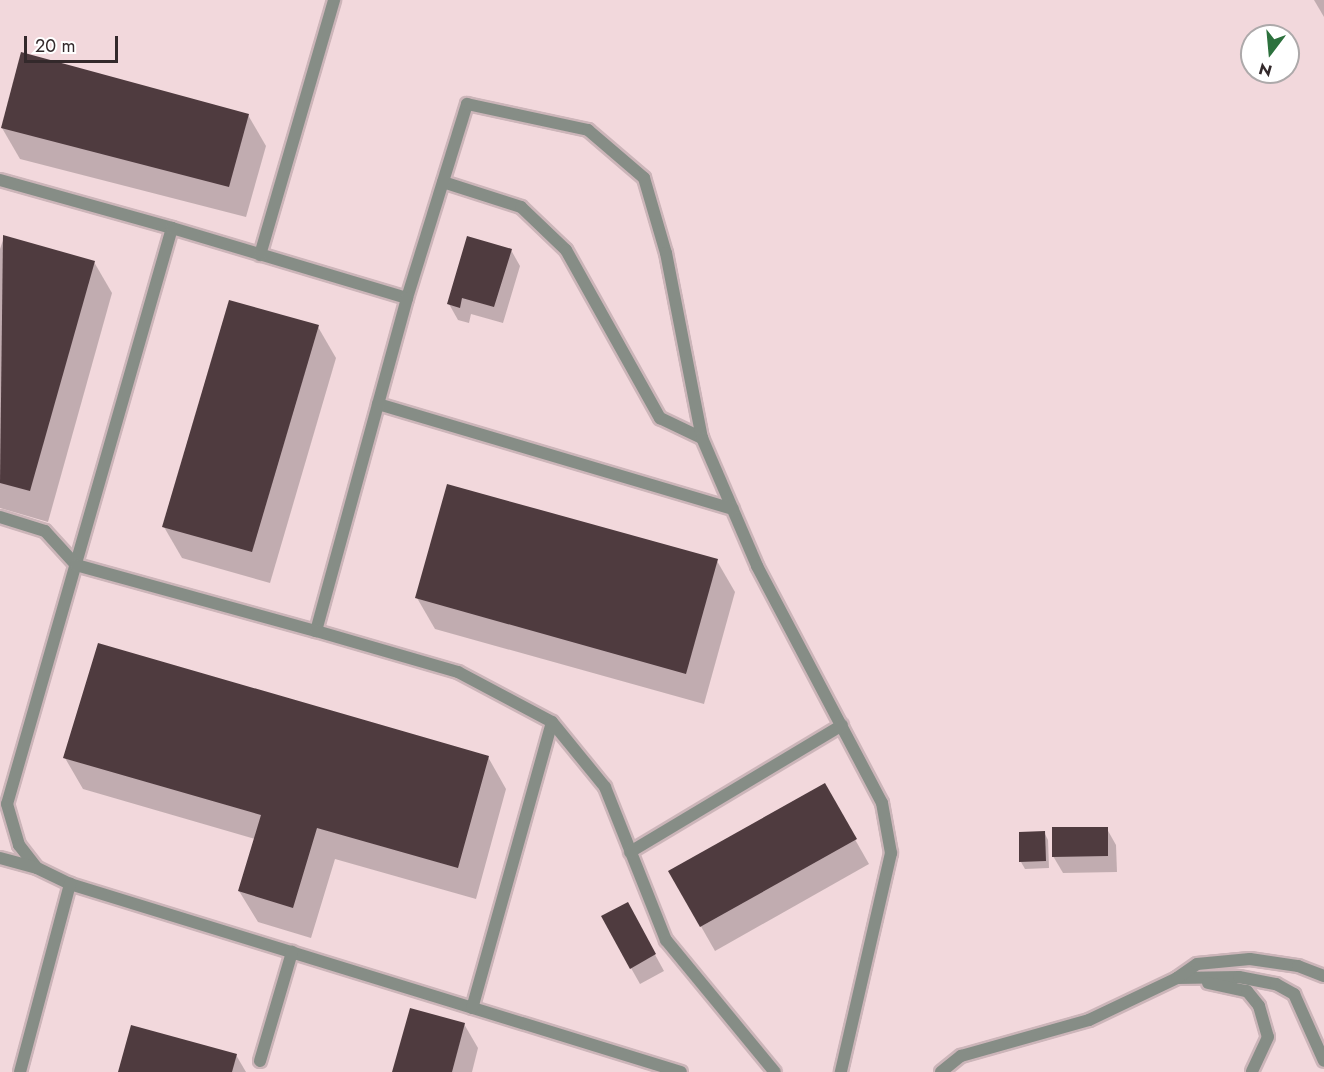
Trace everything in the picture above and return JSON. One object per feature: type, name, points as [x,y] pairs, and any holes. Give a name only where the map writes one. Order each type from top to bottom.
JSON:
[{"type":"lane","points":[[260,255],[334,0]]},
{"type":"lane","points":[[316,631],[407,298],[467,104],[588,130],[644,178],[666,253],[702,438],[758,566],[882,803],[891,853],[841,1072]]},
{"type":"lane","points":[[0,180],[407,298]]},
{"type":"lane","points":[[443,182],[520,207],[566,250],[660,418],[702,438]]},
{"type":"lane","points":[[37,868],[19,845],[7,804],[172,228]]},
{"type":"lane","points":[[378,404],[733,509]]},
{"type":"lane","points":[[0,517],[45,531],[76,565],[458,672],[552,722],[604,787],[666,940],[775,1072]]},
{"type":"lane","points":[[472,1008],[552,722]]},
{"type":"lane","points":[[630,852],[842,726]]},
{"type":"lane","points":[[0,858],[37,868],[70,884],[472,1008],[642,1066],[681,1072]]},
{"type":"lane","points":[[20,1072],[70,884]]},
{"type":"lane","points":[[261,1061],[292,952]]},
{"type":"lane","points":[[941,1072],[962,1056],[1089,1020],[1178,978],[1197,964],[1250,959],[1298,966],[1324,976]]},
{"type":"lane","points":[[1178,978],[1239,977],[1276,984],[1294,994],[1324,1061]]},
{"type":"lane","points":[[1178,978],[1247,991],[1259,1006],[1268,1037],[1252,1072]]},
{"type":"building","points":[[21,52],[249,114],[229,187],[1,128]]},
{"type":"building","points":[[3,235],[95,261],[30,491],[0,483]]},
{"type":"building","points":[[467,236],[512,249],[494,307],[462,298],[460,308],[447,304]]},
{"type":"building","points":[[229,300],[319,325],[252,552],[162,527]]},
{"type":"building","points":[[447,484],[718,559],[686,674],[415,598]]},
{"type":"building","points":[[98,643],[489,756],[458,868],[317,828],[293,908],[238,891],[261,815],[63,758]]},
{"type":"building","points":[[825,783],[857,839],[700,927],[668,871]]},
{"type":"building","points":[[1052,827],[1108,827],[1108,856],[1052,857]]},
{"type":"building","points":[[1045,831],[1046,861],[1019,862],[1019,832]]},
{"type":"building","points":[[628,902],[656,954],[630,969],[601,916]]},
{"type":"building","points":[[410,1008],[465,1023],[452,1072],[392,1072]]},
{"type":"building","points":[[131,1025],[237,1054],[232,1072],[118,1072]]}]
